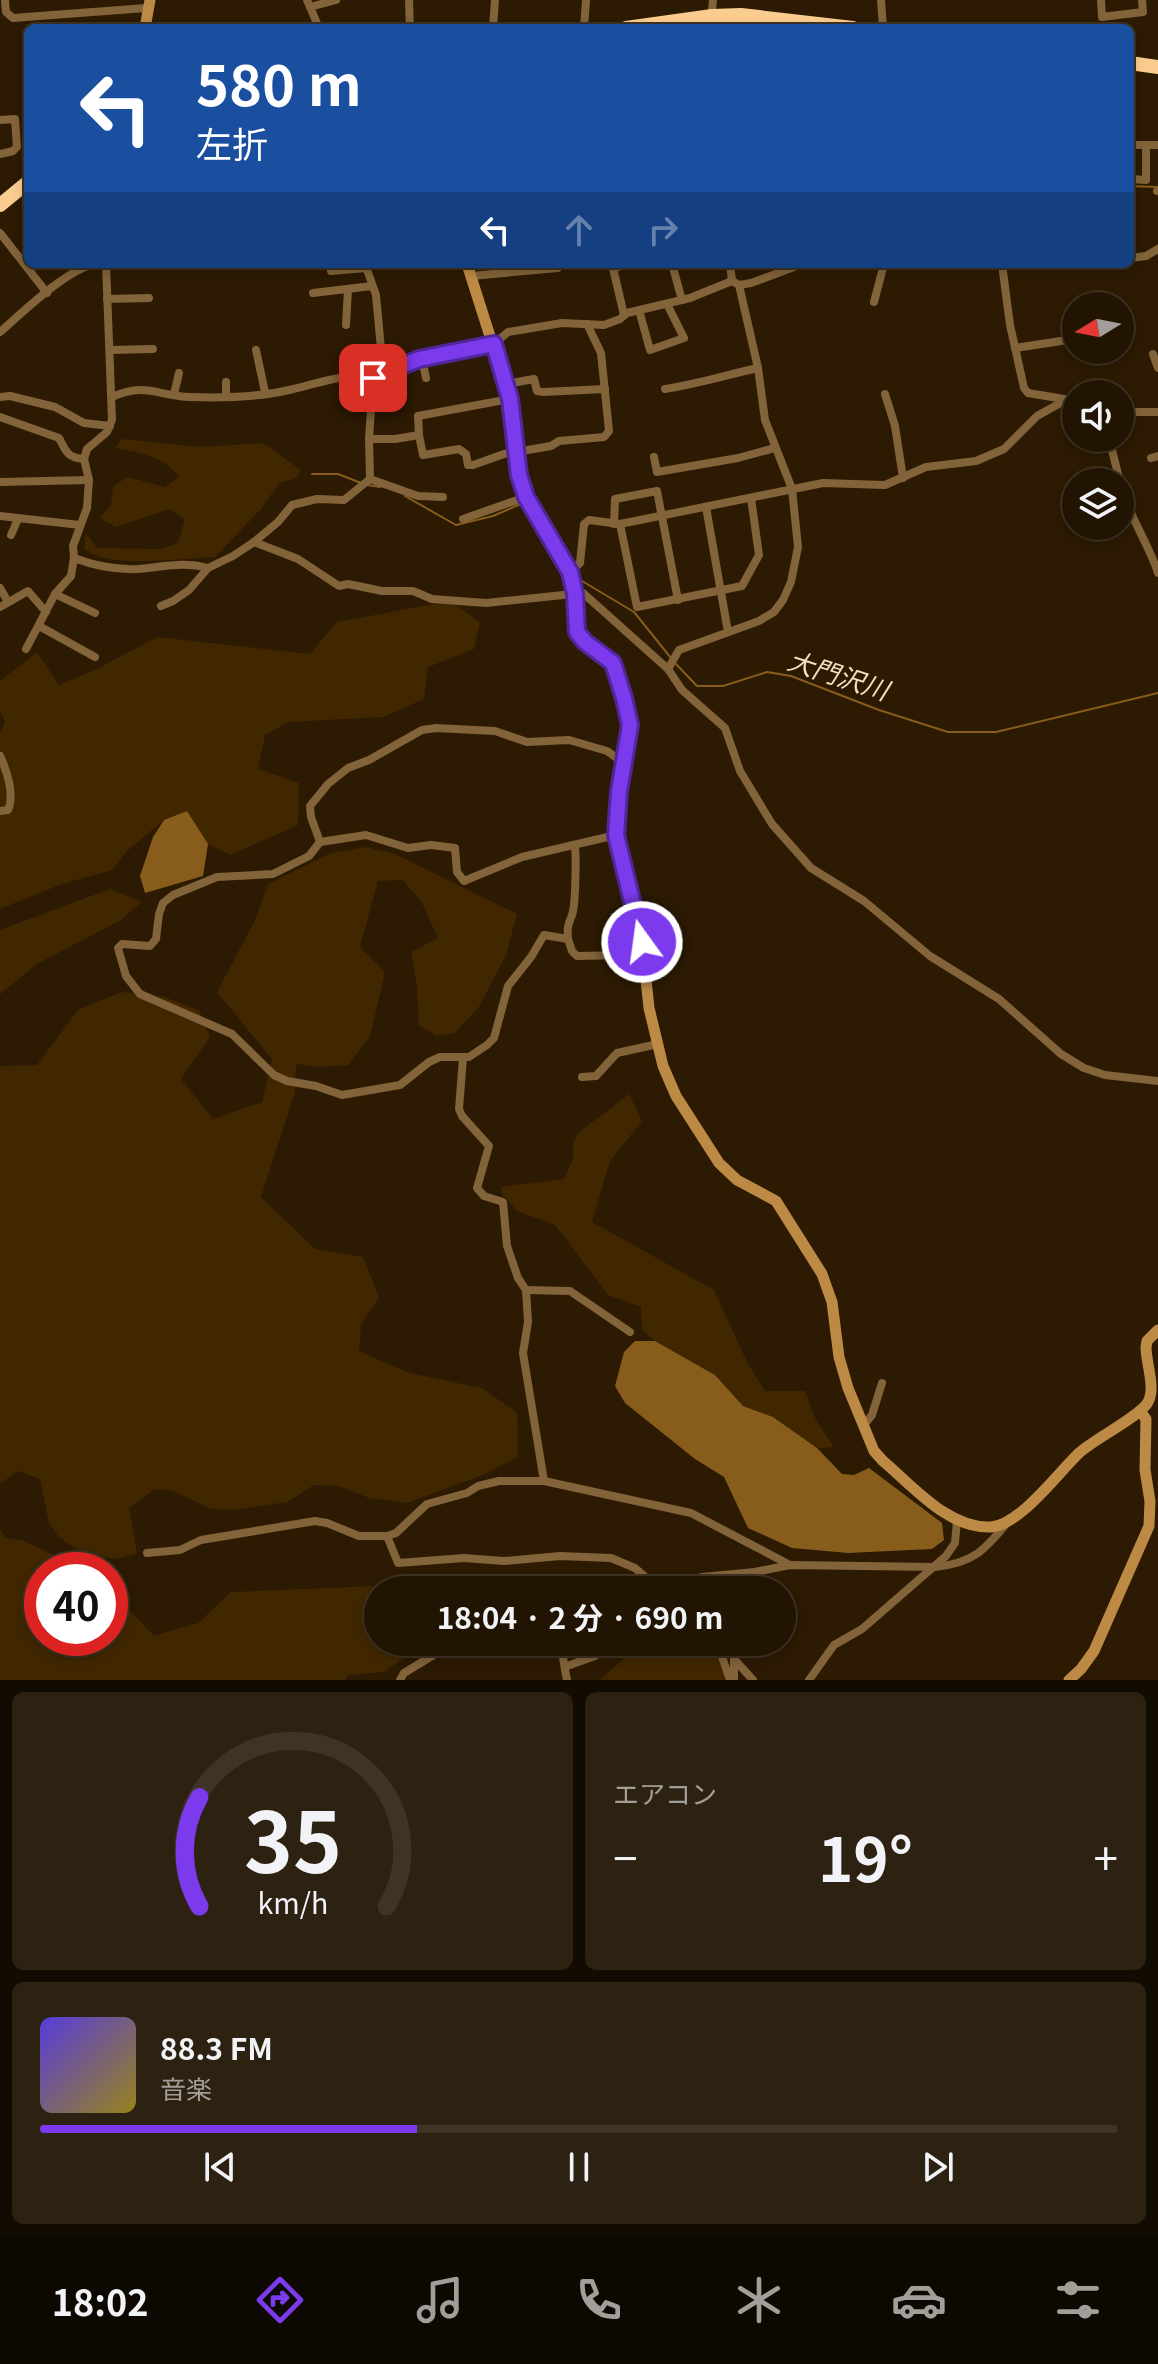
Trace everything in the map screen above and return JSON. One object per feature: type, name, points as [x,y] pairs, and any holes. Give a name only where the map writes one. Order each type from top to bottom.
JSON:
[{"type":"highway","points":[[683,24],[741,15],[819,24]]},
{"type":"highway","points":[[1134,64],[1158,67]]},
{"type":"highway","points":[[0,205],[24,185]]},
{"type":"street","points":[[5,0],[6,12],[13,18],[146,3],[145,24]]},
{"type":"street","points":[[317,24],[309,4],[336,0]]},
{"type":"street","points":[[409,0],[410,24]]},
{"type":"street","points":[[493,24],[495,0]]},
{"type":"street","points":[[584,24],[586,0]]},
{"type":"street","points":[[711,22],[713,0]]},
{"type":"street","points":[[881,0],[883,24]]},
{"type":"street","points":[[1101,0],[1102,17],[1143,12],[1142,0]]},
{"type":"street","points":[[33,16],[34,24]]},
{"type":"street","points":[[0,120],[15,119],[17,147],[0,154]]},
{"type":"street","points":[[1134,145],[1158,145]]},
{"type":"street","points":[[1134,179],[1146,180],[1146,145]]},
{"type":"street","points":[[0,233],[24,264]]},
{"type":"street","points":[[1134,258],[1146,256],[1158,249]]},
{"type":"street","points":[[27,268],[47,293]]},
{"type":"street","points":[[0,332],[82,268]]},
{"type":"street","points":[[26,649],[55,594],[71,576],[73,546],[87,508],[89,480],[84,459],[87,449],[107,432],[112,420],[106,268]]},
{"type":"street","points":[[331,271],[352,268]]},
{"type":"street","points":[[367,268],[376,295],[383,371]]},
{"type":"street","points":[[558,268],[469,270],[510,399],[519,475],[526,497],[570,572],[575,594],[577,632],[613,663],[619,676],[630,725],[619,792],[616,835],[645,960],[649,1008],[663,1066],[676,1096],[719,1163],[737,1180],[776,1201],[822,1274],[832,1302],[839,1357],[874,1451],[957,1520],[990,1527],[1010,1520]]},
{"type":"street","points":[[612,268],[624,315]]},
{"type":"street","points":[[673,268],[682,300]]},
{"type":"street","points":[[672,662],[679,650],[774,612],[788,591],[798,547],[792,489],[765,420],[758,368],[731,268]]},
{"type":"street","points":[[112,397],[131,389],[187,397],[226,396],[288,391],[310,383],[352,376],[373,378],[383,371],[422,359],[494,344],[508,332],[562,323],[604,325],[639,310],[735,283],[751,283],[791,268]]},
{"type":"street","points":[[874,302],[883,268]]},
{"type":"street","points":[[1003,268],[1024,388],[1028,393],[1062,401]]},
{"type":"street","points":[[313,293],[372,286]]},
{"type":"street","points":[[346,325],[348,289]]},
{"type":"street","points":[[107,299],[149,298]]},
{"type":"street","points":[[639,310],[650,350],[684,338],[667,304]]},
{"type":"street","points":[[510,399],[418,416],[423,455],[459,449],[466,454],[468,465],[551,446],[559,441],[604,437],[609,431],[601,353],[587,324]]},
{"type":"street","points":[[1015,348],[1061,341]]},
{"type":"street","points":[[110,350],[153,349]]},
{"type":"street","points":[[256,350],[265,392]]},
{"type":"street","points":[[1153,354],[1158,368]]},
{"type":"street","points":[[422,359],[426,378]]},
{"type":"street","points":[[665,389],[710,383],[720,377],[758,368]]},
{"type":"street","points":[[174,394],[179,373]]},
{"type":"street","points":[[370,479],[373,378]]},
{"type":"street","points":[[506,384],[534,379],[537,391],[543,392],[605,389]]},
{"type":"street","points":[[226,382],[226,396]]},
{"type":"street","points":[[885,394],[895,426],[903,478]]},
{"type":"street","points":[[0,397],[10,396],[55,407],[84,423],[110,426]]},
{"type":"street","points":[[570,572],[580,563],[584,524],[589,520],[617,524],[832,482],[885,485],[926,467],[976,461],[1004,449],[1037,416],[1062,402]]},
{"type":"street","points":[[1134,412],[1158,412]]},
{"type":"street","points":[[0,417],[59,438],[63,450],[72,458],[84,459]]},
{"type":"street","points":[[369,439],[419,435]]},
{"type":"street","points":[[654,457],[657,472],[738,458],[775,448]]},
{"type":"street","points":[[370,479],[418,496],[443,497]]},
{"type":"street","points":[[161,606],[189,590],[208,568],[254,542],[278,522],[292,505],[317,499],[344,500],[370,479]]},
{"type":"street","points":[[0,482],[89,480]]},
{"type":"street","points":[[678,600],[657,491],[615,499],[617,524],[637,607],[678,600],[721,592],[742,586],[759,555],[751,498]]},
{"type":"street","points":[[463,519],[526,497]]},
{"type":"street","points":[[706,507],[728,632]]},
{"type":"street","points":[[1134,515],[1153,545],[1158,573]]},
{"type":"street","points":[[0,516],[80,525]]},
{"type":"street","points":[[11,535],[18,519]]},
{"type":"street","points":[[254,542],[298,559],[339,586],[348,584],[382,591],[413,591],[432,599],[486,603],[583,593],[672,662],[682,690],[725,728],[740,771],[772,824],[811,868],[864,901],[930,956],[999,999],[1061,1054],[1084,1068],[1105,1075],[1158,1081]]},
{"type":"street","points":[[74,558],[105,567],[138,569],[190,563],[208,568]]},
{"type":"street","points":[[0,588],[4,604],[28,591],[46,612]]},
{"type":"street","points":[[55,594],[95,613]]},
{"type":"street","points":[[39,626],[95,657]]},
{"type":"street","points":[[568,939],[544,935],[508,986],[494,1038],[487,1045],[463,1058],[440,1057],[429,1062],[400,1085],[342,1095],[274,1075],[232,1034],[140,994],[126,976],[118,948],[122,944],[150,946],[156,939],[163,903],[173,895],[217,877],[273,874],[309,856],[320,842],[310,806],[328,784],[348,768],[369,760],[422,730],[495,731],[527,742],[569,740],[607,751],[625,764]]},
{"type":"street","points":[[0,756],[6,768],[11,801],[8,810],[0,811]]},
{"type":"street","points":[[320,842],[366,835],[408,848],[431,845],[455,848],[457,872],[464,881],[522,857],[616,835]]},
{"type":"street","points":[[575,845],[577,866],[573,884],[573,914],[566,925],[572,951],[577,956],[624,955],[645,960]]},
{"type":"street","points":[[582,1077],[596,1076],[617,1053],[658,1044]]},
{"type":"street","points":[[463,1058],[459,1109],[489,1146],[477,1188],[484,1196],[503,1202],[507,1246],[518,1278],[526,1290],[528,1322],[523,1353],[544,1481]]},
{"type":"street","points":[[526,1290],[570,1291],[630,1332]]},
{"type":"street","points":[[713,1576],[790,1565],[935,1567],[957,1564],[971,1558],[985,1549],[1010,1520],[1088,1445],[1140,1411],[1154,1398],[1146,1347],[1147,1341],[1158,1330]]},
{"type":"street","points":[[864,1425],[872,1415],[882,1383]]},
{"type":"street","points":[[1069,1680],[1094,1651],[1149,1526],[1150,1501],[1145,1470],[1146,1419],[1140,1411]]},
{"type":"street","points":[[147,1553],[180,1550],[201,1540],[315,1521],[359,1536],[387,1536],[396,1533],[427,1504],[467,1493],[478,1486],[499,1481],[544,1481],[691,1513],[790,1565]]},
{"type":"street","points":[[809,1680],[834,1645],[862,1629],[935,1567],[955,1543],[957,1520]]},
{"type":"street","points":[[387,1536],[398,1563],[464,1558],[504,1561],[560,1556],[611,1558],[635,1568],[644,1576]]},
{"type":"street","points":[[400,1680],[404,1673],[432,1656]]},
{"type":"street","points":[[562,1656],[567,1666],[567,1680]]},
{"type":"street","points":[[567,1666],[595,1656]]},
{"type":"street","points":[[723,1656],[732,1680]]},
{"type":"street","points":[[732,1680],[734,1659],[753,1680]]},
{"type":"shaded area","points":[[122,439],[199,447],[263,443],[301,470],[295,479],[280,482],[261,509],[215,557],[145,561],[109,559],[84,548],[86,533],[97,548],[161,549],[178,543],[185,519],[169,509],[116,527],[100,518],[111,505],[113,486],[128,477],[165,487],[179,477],[158,459],[115,448]]},
{"type":"shaded area","points":[[450,601],[480,622],[474,649],[428,667],[424,699],[383,717],[289,722],[265,735],[258,769],[299,783],[298,825],[230,855],[208,844],[187,811],[164,820],[127,851],[112,870],[62,884],[0,909],[0,734],[5,721],[0,711],[0,681],[37,652],[59,685],[157,637],[310,654],[337,622]]},
{"type":"shaded area","points":[[187,811],[208,844],[203,876],[145,893],[140,876],[153,837],[164,820]]},
{"type":"shaded area","points":[[366,847],[395,854],[517,914],[506,955],[479,1007],[455,1033],[436,1036],[419,1025],[411,952],[438,938],[421,901],[403,880],[378,881],[360,947],[385,972],[370,1037],[348,1065],[321,1067],[296,1064],[295,1092],[261,1197],[315,1249],[363,1257],[379,1297],[361,1324],[359,1351],[409,1373],[482,1388],[517,1413],[518,1457],[483,1475],[407,1503],[369,1498],[339,1486],[314,1485],[287,1502],[235,1510],[211,1509],[173,1491],[155,1489],[129,1508],[137,1554],[80,1552],[58,1536],[49,1523],[40,1479],[18,1471],[0,1484],[0,1066],[37,1065],[78,1010],[122,992],[164,997],[199,1010],[210,1037],[181,1079],[213,1119],[262,1102],[272,1059],[217,992],[254,922],[268,884],[331,853]]},
{"type":"shaded area","points":[[110,889],[142,902],[121,920],[37,964],[0,994],[0,930]]},
{"type":"shaded area","points":[[629,1094],[642,1121],[610,1161],[592,1222],[714,1290],[748,1364],[765,1391],[805,1391],[816,1420],[834,1447],[817,1448],[773,1417],[743,1406],[715,1375],[655,1341],[642,1330],[641,1307],[608,1295],[555,1225],[517,1211],[502,1194],[501,1187],[564,1179],[573,1159],[573,1144],[578,1133]]},
{"type":"shaded area","points":[[635,1341],[655,1341],[715,1375],[743,1406],[773,1417],[817,1448],[842,1474],[854,1475],[869,1468],[942,1523],[944,1540],[932,1549],[848,1553],[792,1548],[748,1528],[724,1477],[695,1459],[625,1403],[615,1386],[624,1352]]},
{"type":"shaded area","points":[[0,1529],[6,1538],[24,1541],[47,1552],[24,1552],[24,1656],[128,1656],[128,1608],[154,1636],[198,1623],[231,1592],[364,1586],[364,1656],[406,1656],[384,1672],[348,1675],[346,1680],[0,1680]]},
{"type":"shaded area","points":[[556,1574],[587,1576],[506,1576]]},
{"type":"shaded area","points":[[627,1656],[726,1656],[732,1680],[600,1680]]},
{"type":"waterway","points":[[1134,186],[1158,187]]},
{"type":"waterway","name":"大門沢川","points":[[312,474],[338,474],[361,483]]},
{"type":"waterway","name":"大門沢川","points":[[367,485],[380,487]]},
{"type":"waterway","name":"大門沢川","points":[[405,496],[456,525],[493,516],[523,503],[533,520]]},
{"type":"waterway","name":"大門沢川","points":[[577,578],[634,612],[671,658]]},
{"type":"waterway","name":"大門沢川","points":[[675,663],[697,686],[723,686],[767,672],[791,676],[879,710],[948,732],[996,732],[1158,693]]},
{"type":"route","points":[[373,378],[383,371],[419,359],[494,344],[510,399],[519,475],[526,497],[570,572],[575,594],[577,632],[613,663],[619,676],[630,725],[616,815],[616,835],[642,942]]}]
